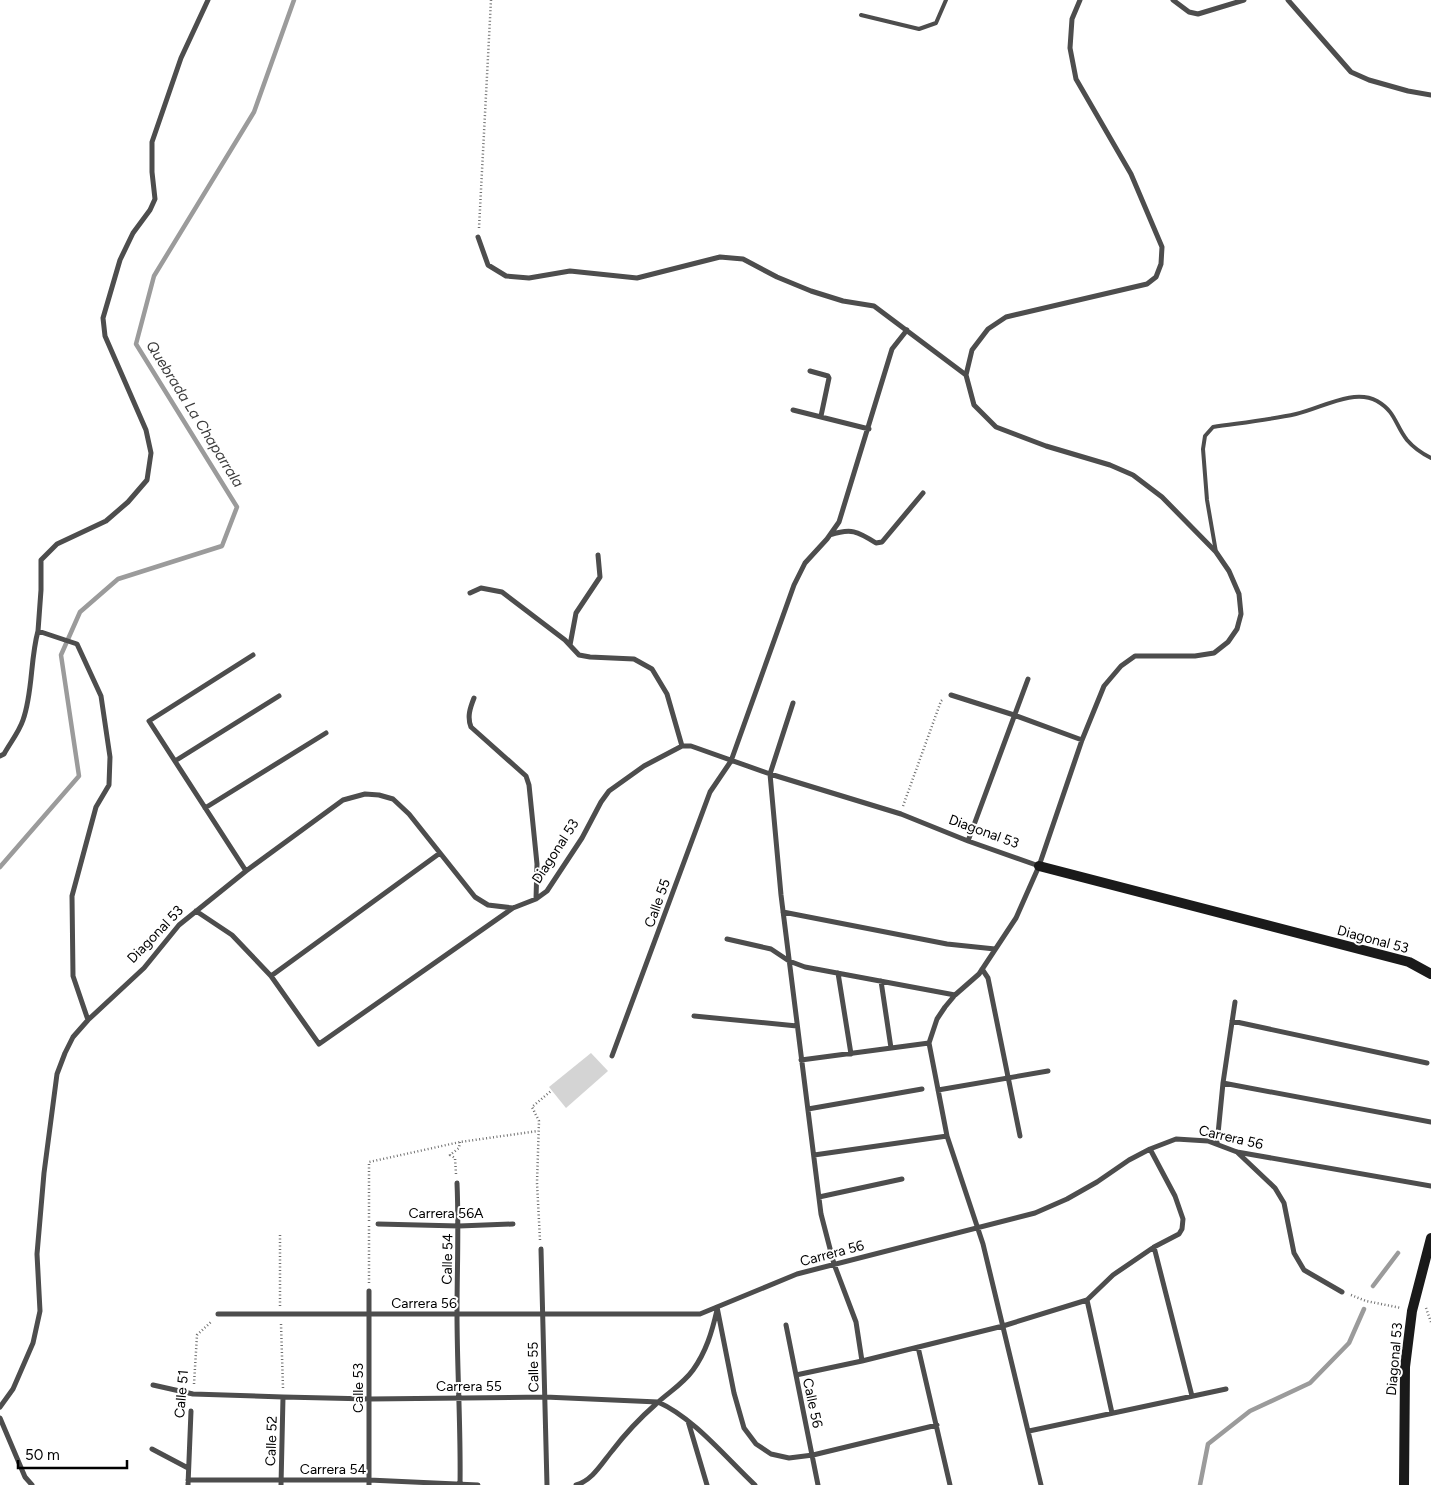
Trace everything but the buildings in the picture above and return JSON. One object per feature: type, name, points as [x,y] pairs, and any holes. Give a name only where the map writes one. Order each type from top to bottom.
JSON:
[{"type":"street","points":[[0,756],[4,754],[23,720],[28,697],[33,648],[38,631],[41,560],[57,544],[106,521],[128,502],[147,480],[152,453],[146,430],[105,336],[103,318],[120,260],[133,233],[150,210],[155,199],[152,172],[152,142],[181,58],[208,0]]},
{"type":"street","points":[[1041,1485],[983,1244],[947,1136],[929,1043],[938,1019],[955,995],[982,969],[1016,918],[1040,866],[1082,740],[1104,686],[1121,666],[1135,656],[1195,656],[1214,653],[1228,642],[1237,628],[1241,614],[1239,594],[1229,571],[1216,552],[1162,497],[1133,475],[1110,465],[1046,446],[996,427],[974,405],[966,374],[972,350],[988,329],[1006,317],[1147,284],[1156,277],[1162,264],[1162,246],[1132,174],[1076,78],[1070,48],[1072,19],[1080,0]]},
{"type":"street","points":[[1173,0],[1189,12],[1198,14],[1244,0]]},
{"type":"street","points":[[1288,0],[1350,72],[1369,80],[1408,91],[1431,95]]},
{"type":"street","points":[[478,237],[488,265],[506,276],[530,278],[570,271],[637,278],[720,257],[743,259],[777,277],[811,291],[843,301],[874,306],[966,374]]},
{"type":"street","name":"Calle 55","points":[[612,1056],[710,792],[731,761],[794,585],[805,563],[839,522],[892,349],[907,330]]},
{"type":"street","points":[[810,371],[828,376],[821,416]]},
{"type":"street","points":[[793,410],[869,429]]},
{"type":"street","points":[[830,535],[844,531],[856,531],[876,543],[882,542],[923,493]]},
{"type":"street","points":[[570,645],[576,613],[588,598],[600,577],[598,555]]},
{"type":"street","points":[[470,593],[481,588],[502,592],[579,654],[590,657],[634,659],[652,669],[667,694],[682,746]]},
{"type":"street","points":[[38,631],[77,644],[101,696],[110,757],[109,786],[96,806],[72,896],[73,976],[88,1020]]},
{"type":"street","points":[[246,872],[150,721],[253,655]]},
{"type":"street","points":[[968,841],[1028,679]]},
{"type":"street","points":[[951,695],[1014,715],[1082,740]]},
{"type":"street","points":[[175,761],[279,696]]},
{"type":"street","points":[[474,698],[470,709],[469,721],[471,727],[526,776],[537,864],[536,899]]},
{"type":"street","points":[[793,703],[770,774],[783,912],[821,1214],[834,1264],[856,1322],[862,1361]]},
{"type":"street","points":[[205,808],[326,733]]},
{"type":"street","name":"Diagonal 53","points":[[0,1407],[13,1389],[33,1343],[40,1311],[36,1254],[44,1173],[57,1074],[73,1037],[88,1020],[144,968],[179,925],[246,872],[343,800],[365,794],[393,799],[408,814],[475,897],[488,905],[514,908],[536,899],[547,891],[582,838],[600,802],[609,791],[644,766],[682,746],[691,746],[770,774],[900,814],[968,841],[1040,866],[1409,962],[1431,974]]},
{"type":"street","points":[[271,976],[440,853]]},
{"type":"street","points":[[196,912],[232,935],[271,976],[319,1044],[514,908]]},
{"type":"street","points":[[783,912],[947,944],[995,948]]},
{"type":"street","points":[[727,939],[771,949],[789,961],[805,967],[955,995]]},
{"type":"street","points":[[982,969],[988,978],[1020,1136]]},
{"type":"street","points":[[838,973],[850,1054]]},
{"type":"street","points":[[881,981],[892,1048]]},
{"type":"street","points":[[1218,1144],[1222,1083],[1235,1002]]},
{"type":"street","points":[[694,1016],[797,1026]]},
{"type":"street","points":[[1232,1021],[1427,1063]]},
{"type":"street","points":[[801,1060],[929,1043]]},
{"type":"street","points":[[938,1090],[1048,1071]]},
{"type":"street","points":[[1222,1083],[1431,1122]]},
{"type":"street","points":[[808,1109],[922,1089]]},
{"type":"street","points":[[814,1155],[947,1136]]},
{"type":"street","name":"Carrera 56","points":[[218,1314],[700,1314],[797,1274],[1035,1213],[1067,1199],[1097,1182],[1129,1160],[1176,1139],[1208,1141],[1237,1152],[1431,1186]]},
{"type":"street","points":[[796,1376],[1003,1326],[1087,1300],[1113,1275],[1179,1234],[1182,1229],[1183,1219],[1175,1196],[1150,1149]]},
{"type":"street","points":[[1237,1152],[1275,1188],[1284,1204],[1294,1253],[1304,1270],[1342,1292]]},
{"type":"street","points":[[819,1198],[902,1179]]},
{"type":"street","name":"Calle 54","points":[[457,1183],[459,1226],[457,1314],[460,1398],[460,1484]]},
{"type":"street","name":"Carrera 56A","points":[[378,1224],[459,1226],[513,1224]]},
{"type":"street","name":"Diagonal 53","points":[[1404,1485],[1405,1367],[1412,1311],[1431,1238]]},
{"type":"street","points":[[1154,1248],[1192,1396]]},
{"type":"street","name":"Calle 55","points":[[541,1249],[547,1485]]},
{"type":"street","name":"Calle 53","points":[[369,1291],[369,1482]]},
{"type":"street","points":[[1087,1300],[1112,1413]]},
{"type":"street","points":[[576,1485],[590,1477],[625,1435],[692,1371],[713,1330],[717,1307]]},
{"type":"street","points":[[717,1307],[734,1393],[744,1428],[756,1444],[770,1454],[789,1458],[813,1455],[937,1425]]},
{"type":"street","name":"Calle 56","points":[[786,1325],[818,1485]]},
{"type":"street","points":[[918,1347],[950,1485]]},
{"type":"street","name":"Carrera 55","points":[[153,1385],[193,1394],[370,1399],[545,1397],[658,1402],[688,1420],[755,1485]]},
{"type":"street","points":[[1029,1431],[1226,1389]]},
{"type":"street","name":"Calle 52","points":[[281,1482],[283,1397]]},
{"type":"street","name":"Calle 51","points":[[188,1483],[191,1411]]},
{"type":"street","points":[[0,1418],[25,1476],[32,1485]]},
{"type":"street","points":[[688,1420],[707,1485]]},
{"type":"street","points":[[152,1448],[188,1468]]},
{"type":"street","name":"Carrera 54","points":[[188,1483],[369,1482],[478,1485]]},
{"type":"lane","points":[[861,15],[919,29],[936,23],[946,0]]},
{"type":"lane","points":[[1216,552],[1207,500],[1203,449],[1205,436],[1213,427],[1298,414],[1342,399],[1362,397],[1375,400],[1389,409],[1407,439],[1424,455],[1431,458]]},
{"type":"path","points":[[478,237],[491,0]]},
{"type":"path","points":[[900,814],[940,701],[951,695]]},
{"type":"path","points":[[541,1249],[538,1222],[539,1121],[532,1107],[551,1091]]},
{"type":"path","points":[[369,1291],[369,1162],[460,1142],[538,1131]]},
{"type":"path","points":[[457,1183],[455,1158],[450,1155],[459,1148],[460,1142]]},
{"type":"path","points":[[1342,1292],[1366,1301],[1412,1311]]},
{"type":"path","name":"Calle 51","points":[[193,1394],[197,1335],[218,1314]]},
{"type":"shaded area","points":[[591,1053],[608,1071],[566,1108],[549,1087]]},
{"type":"waterway","name":"Quebrada La Chaparrala","points":[[0,867],[79,776],[61,655],[80,612],[118,579],[222,546],[237,507],[136,344],[154,276],[254,112],[294,0]]},
{"type":"waterway","points":[[1373,1286],[1398,1253]]},
{"type":"waterway","points":[[1200,1485],[1208,1444],[1250,1411],[1310,1383],[1349,1343],[1364,1309]]}]
